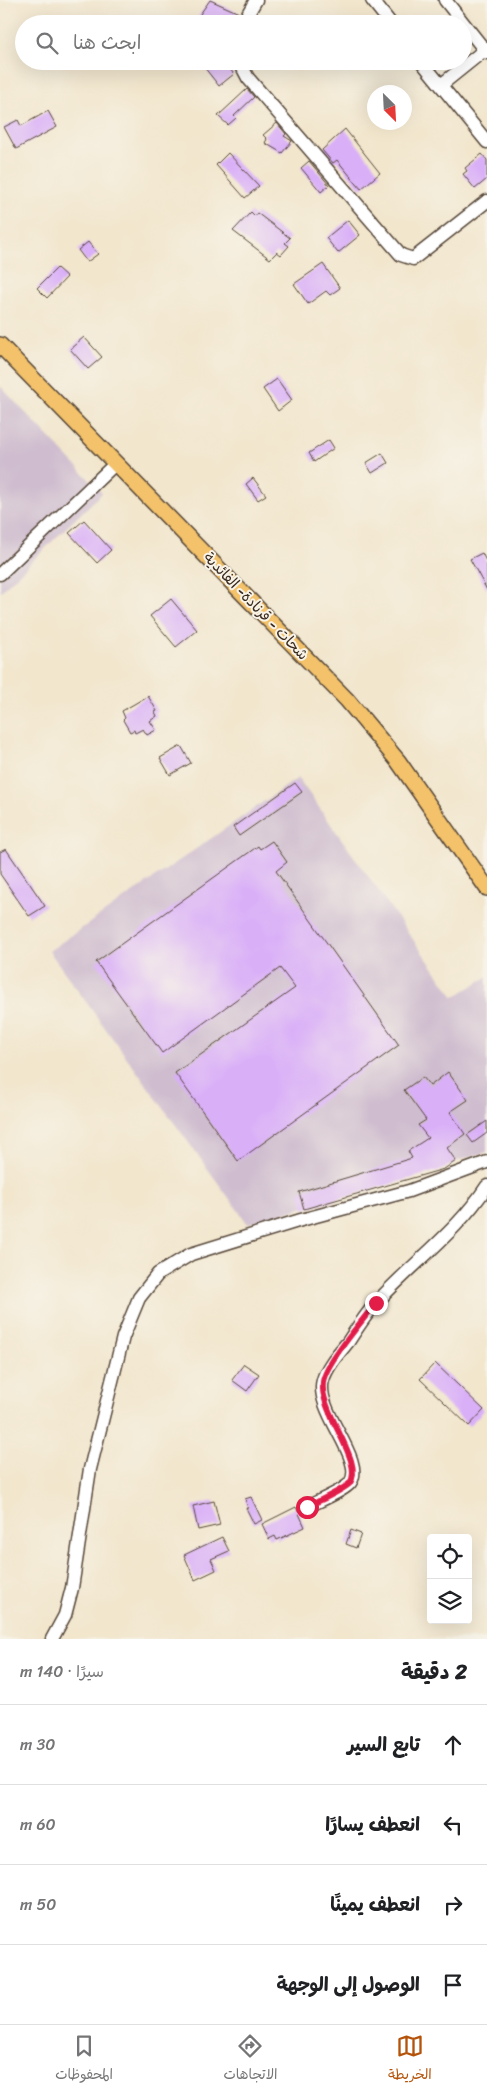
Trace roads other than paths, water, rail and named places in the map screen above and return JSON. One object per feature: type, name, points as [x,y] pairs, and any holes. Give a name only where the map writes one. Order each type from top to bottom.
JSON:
[{"type":"main road","name":"شحات - قرنادة- الفائدية","points":[[0,346],[347,700],[398,761],[487,888]]},
{"type":"street","points":[[247,15],[256,0]]},
{"type":"street","points":[[372,0],[384,15]]},
{"type":"street","points":[[445,0],[457,15]]},
{"type":"street","points":[[472,33],[486,50],[472,61]]},
{"type":"street","points":[[244,70],[248,78],[400,255],[413,259],[487,201]]},
{"type":"street","points":[[429,70],[487,142]]},
{"type":"street","points":[[441,85],[460,70]]},
{"type":"street","points":[[0,574],[116,463]]},
{"type":"street","points":[[52,1639],[65,1615],[70,1597],[90,1469],[122,1337],[139,1298],[158,1274],[191,1254],[301,1220],[409,1191],[487,1162]]},
{"type":"street","points":[[307,1507],[349,1484],[354,1474],[352,1464],[326,1408],[322,1393],[323,1380],[333,1361],[376,1303],[469,1212],[487,1186]]}]
